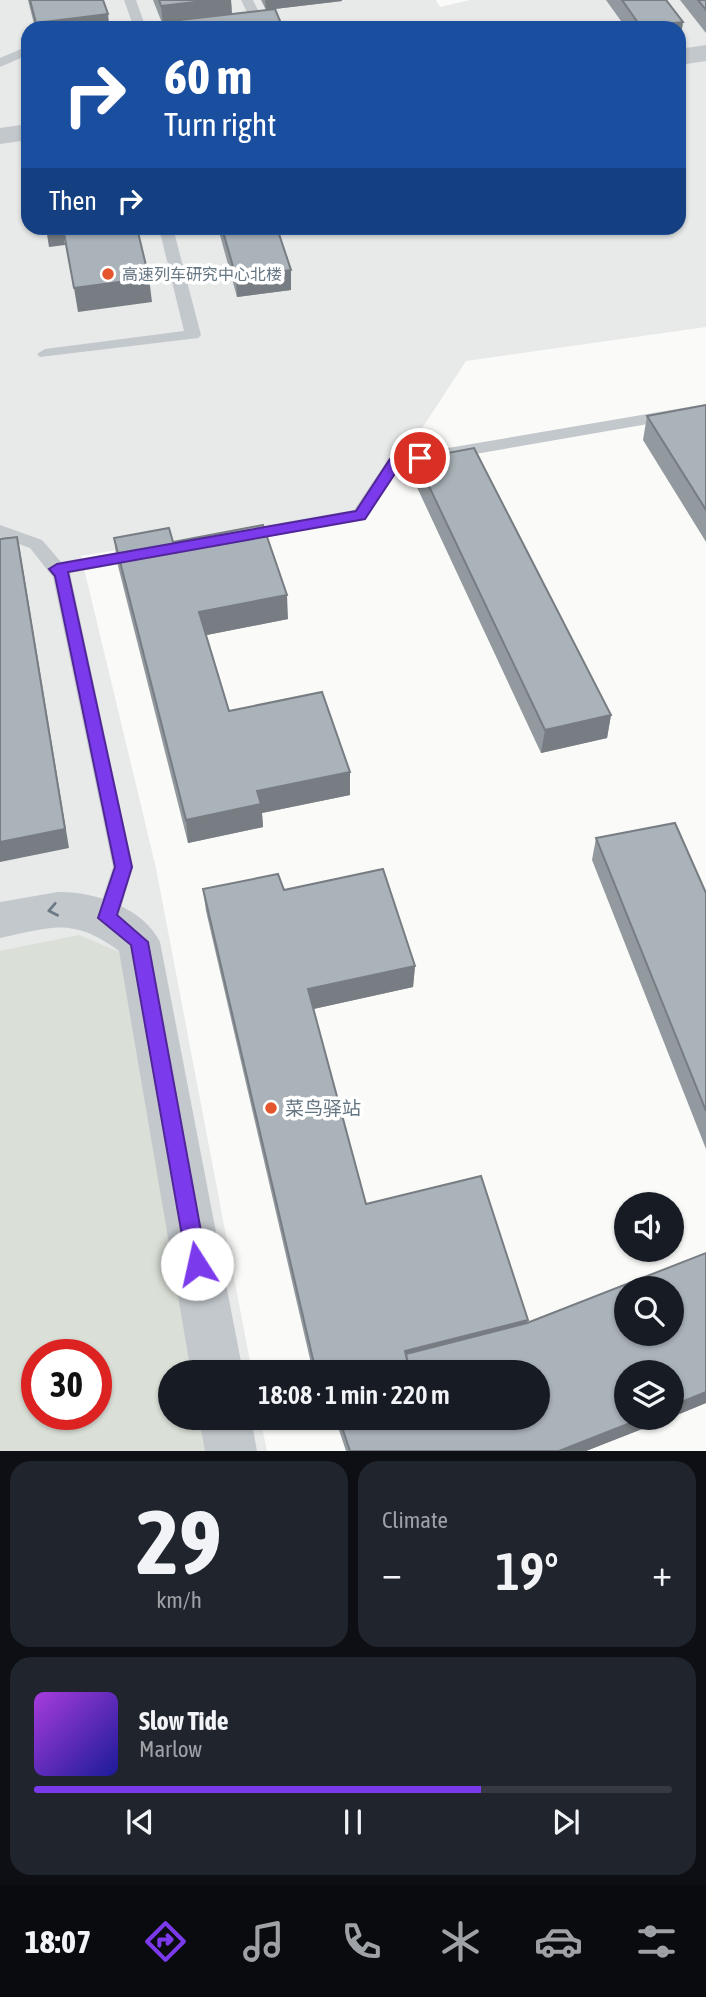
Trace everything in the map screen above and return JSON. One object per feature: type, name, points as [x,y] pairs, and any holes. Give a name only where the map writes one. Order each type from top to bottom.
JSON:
[{"type":"street","points":[[686,56],[706,54]]},
{"type":"street","points":[[0,136],[21,133]]},
{"type":"street","points":[[0,920],[69,906],[107,918],[139,942],[215,1360]]},
{"type":"street","points":[[227,1430],[231,1451]]},
{"type":"lane","points":[[130,0],[138,21]]},
{"type":"lane","points":[[246,21],[253,12],[247,0]]},
{"type":"lane","points":[[0,63],[21,53]]},
{"type":"lane","points":[[45,354],[193,335],[168,235]]},
{"type":"lane","points":[[226,539],[360,515],[395,462],[706,409]]},
{"type":"lane","points":[[0,531],[36,544],[62,575],[123,867],[107,918]]},
{"type":"lane","points":[[57,569],[161,550]]},
{"type":"shaded area","points":[[0,0],[436,0],[440,7],[470,0],[706,0],[706,327],[466,361],[370,508],[81,556],[156,868],[250,1360],[158,1360],[158,1430],[263,1430],[267,1451],[0,1451]]},
{"type":"shaded area","points":[[79,935],[124,954],[197,1360],[158,1360],[158,1430],[209,1430],[213,1451],[0,1451],[0,951]]},
{"type":"building","points":[[30,0],[103,0],[108,14],[52,21],[35,21]]},
{"type":"building","points":[[159,0],[212,0],[161,6]]},
{"type":"building","points":[[622,0],[666,0],[682,21],[637,21]]},
{"type":"building","points":[[698,0],[706,0],[706,10]]},
{"type":"building","points":[[275,9],[280,21],[172,21]]},
{"type":"building","points":[[64,235],[139,235],[149,278],[74,288]]},
{"type":"building","points":[[224,235],[279,235],[291,270],[236,277]]},
{"type":"building","points":[[706,405],[706,510],[647,416]]},
{"type":"building","points":[[474,448],[611,715],[545,730],[416,459]]},
{"type":"building","points":[[263,525],[287,595],[199,612],[229,711],[322,692],[350,772],[257,791],[261,804],[186,820],[114,538],[169,528],[173,542]]},
{"type":"building","points":[[17,537],[65,829],[0,842],[0,539]]},
{"type":"building","points":[[675,823],[706,893],[706,1111],[596,838]]},
{"type":"building","points":[[383,869],[415,966],[308,989],[366,1204],[481,1176],[528,1320],[405,1351],[407,1360],[313,1360],[203,889],[278,874],[284,890]]},
{"type":"building","points":[[706,1253],[706,1392],[684,1401],[684,1360],[614,1360],[614,1429],[559,1451],[350,1451],[343,1430],[550,1430],[550,1360],[407,1360],[406,1354],[527,1323],[614,1289],[614,1346],[684,1346],[684,1276],[647,1276]]},
{"type":"place","name":"高速列车研究中心北楼","points":[[108,274]]},
{"type":"place","name":"菜鸟驿站","points":[[271,1108]]},
{"type":"route","points":[[197,1264],[139,942],[107,918],[123,867],[62,575],[57,569],[360,515],[395,462],[420,458]]}]
